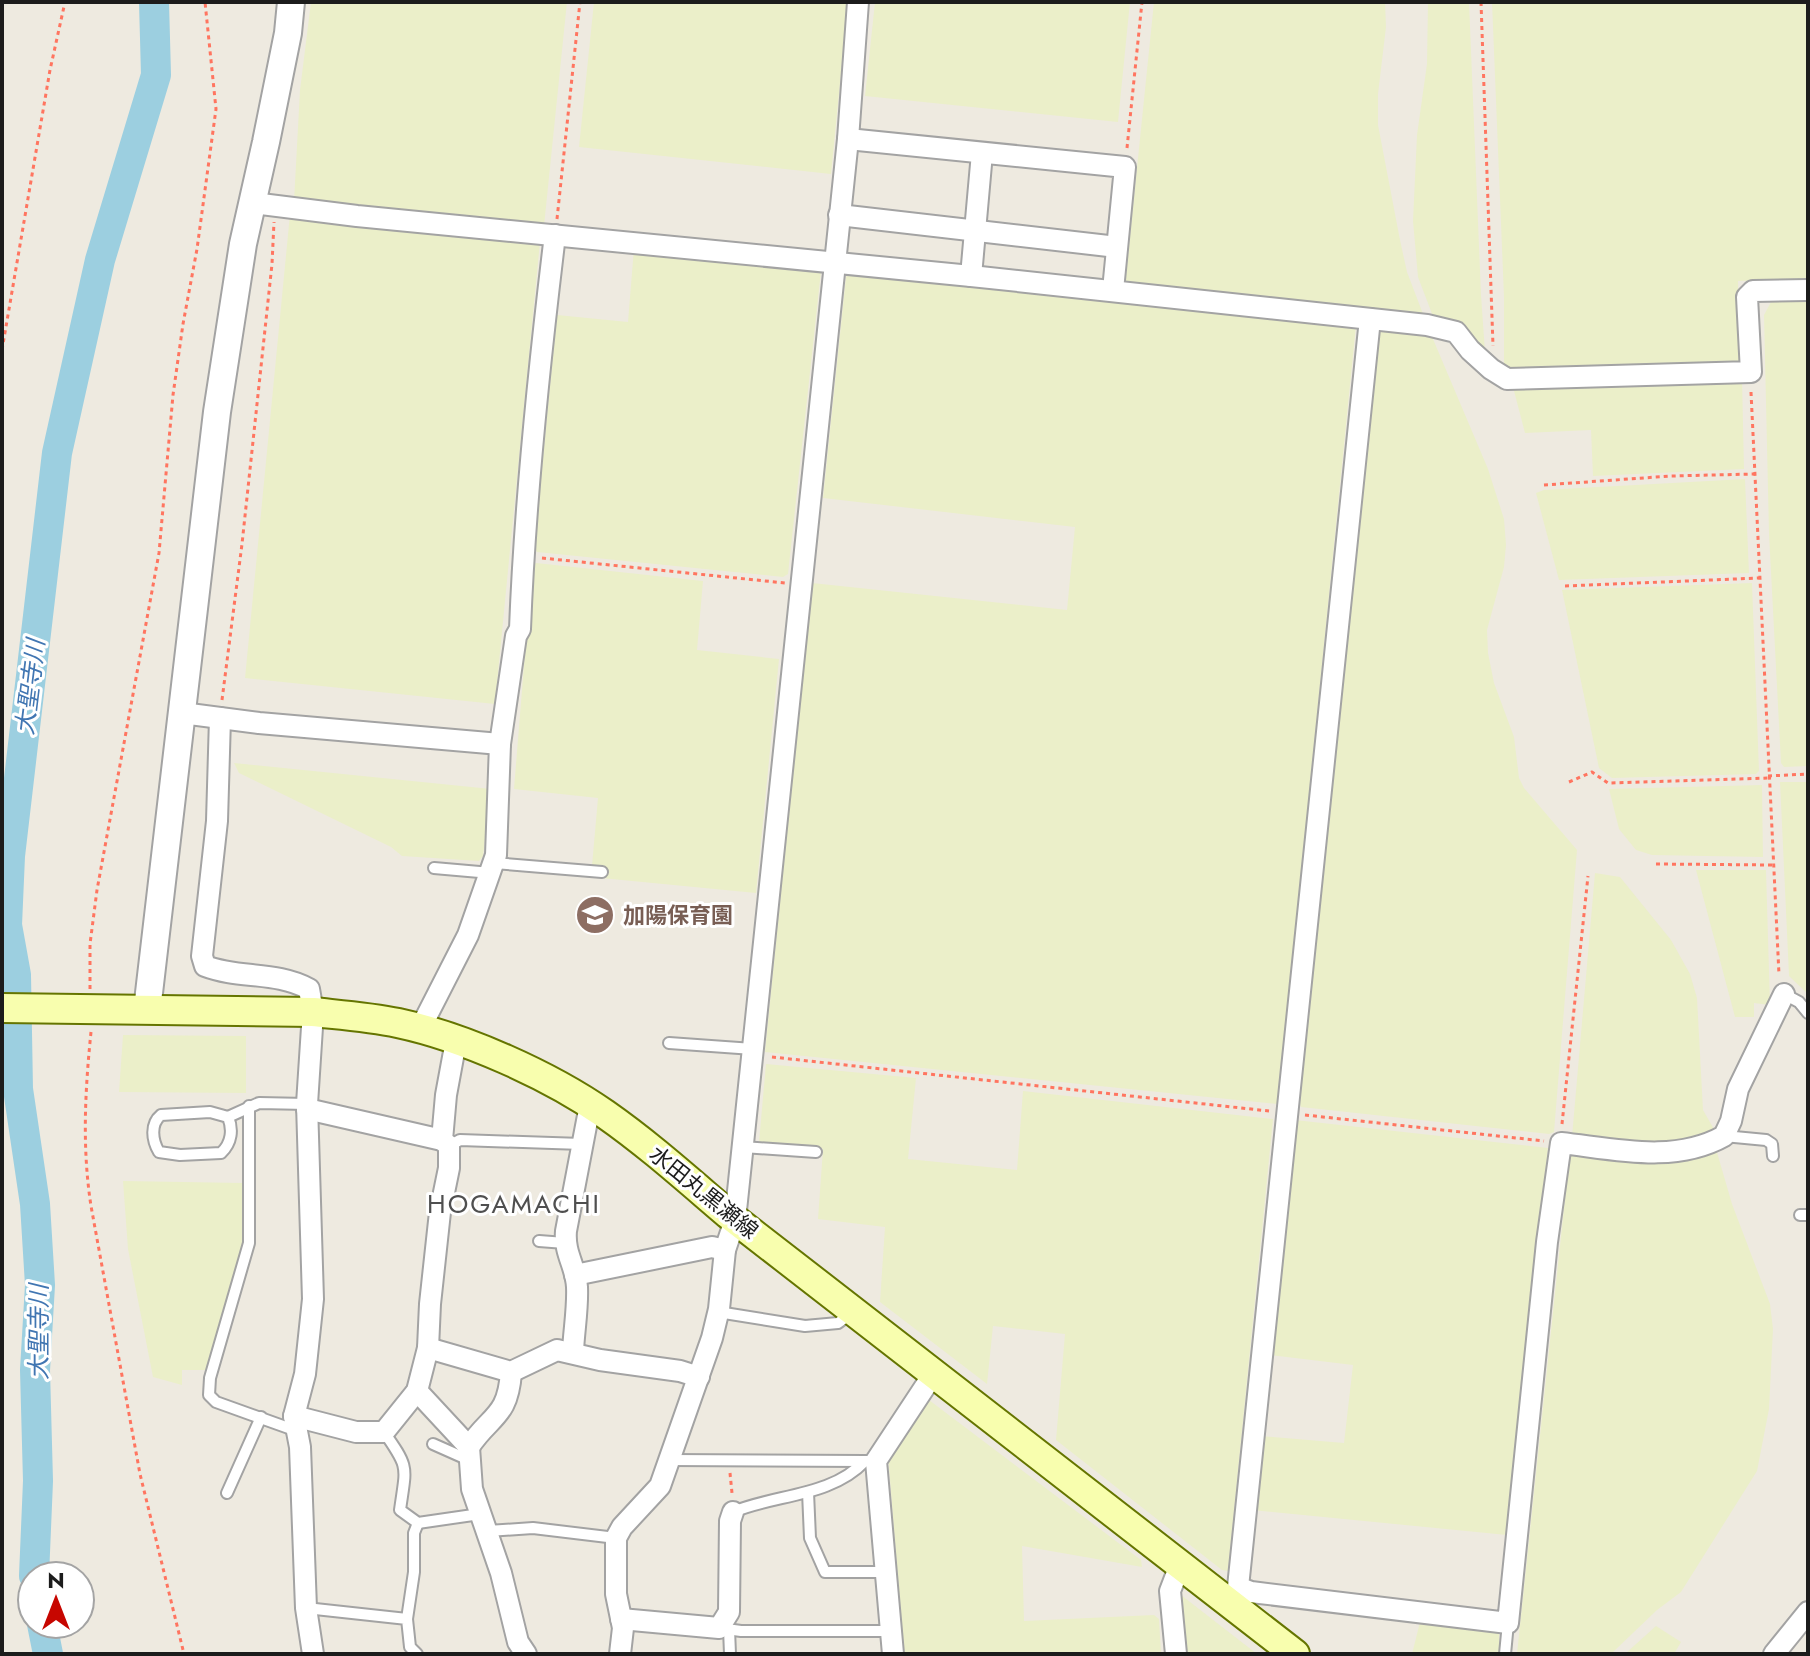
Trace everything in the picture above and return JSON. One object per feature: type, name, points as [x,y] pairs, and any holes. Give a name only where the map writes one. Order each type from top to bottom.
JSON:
[{"type":"main road","name":"水田丸黒瀬線","points":[[2,1008],[313,1012],[354,1016],[420,1029],[552,1082],[647,1146],[735,1220],[1180,1565],[1232,1594],[1295,1654]]},
{"type":"street","points":[[147,1010],[217,412],[243,244],[263,205],[291,2]]},
{"type":"street","points":[[620,1654],[623,1628],[616,1594],[616,1538],[622,1527],[660,1486],[699,1377],[718,1312],[725,1250],[735,1220],[848,139],[858,2]]},
{"type":"street","points":[[848,139],[1125,167],[1113,290]]},
{"type":"street","points":[[971,276],[982,153]]},
{"type":"street","points":[[263,205],[1113,290],[1427,325],[1456,332],[1491,369],[1507,379],[1751,372],[1747,297],[1753,291],[1808,290]]},
{"type":"street","points":[[839,215],[1117,247]]},
{"type":"street","points":[[420,1029],[468,935],[492,868],[499,829],[500,744],[516,636],[520,629],[523,556],[542,341],[555,235]]},
{"type":"street","points":[[1370,319],[1232,1594],[1261,1594],[1508,1623],[1547,1242],[1561,1143],[1671,1153],[1698,1148],[1724,1136],[1731,1121],[1738,1089],[1784,994]]},
{"type":"street","points":[[182,713],[500,744]]},
{"type":"street","points":[[220,718],[217,821],[202,956],[205,966],[220,972],[275,976],[293,981],[309,989],[313,1012],[307,1106],[313,1299],[296,1423],[306,1608],[313,1654]]},
{"type":"street","points":[[296,1423],[356,1432],[384,1432],[417,1391],[428,1348],[440,1212],[449,1168],[446,1095],[456,1041]]},
{"type":"street","points":[[573,1351],[577,1288],[565,1243],[590,1105]]},
{"type":"street","points":[[307,1106],[446,1143]]},
{"type":"street","points":[[575,1275],[712,1247],[725,1250]]},
{"type":"street","points":[[428,1348],[511,1372],[557,1350],[699,1377]]},
{"type":"street","points":[[469,1454],[503,1407],[511,1372]]},
{"type":"street","points":[[893,1654],[887,1572],[870,1461],[934,1373]]},
{"type":"street","points":[[417,1391],[469,1454],[472,1489],[520,1652]]},
{"type":"street","points":[[621,1619],[724,1628],[729,1612],[730,1521],[733,1512]]},
{"type":"street","points":[[1176,1654],[1170,1591],[1180,1565]]},
{"type":"street","points":[[1774,1654],[1808,1612]]},
{"type":"lane","points":[[434,868],[602,872]]},
{"type":"lane","points":[[1784,994],[1799,1002],[1808,1013]]},
{"type":"lane","points":[[669,1043],[752,1052]]},
{"type":"lane","points":[[228,1117],[232,1126],[230,1137],[227,1148],[221,1153],[168,1154],[159,1152],[155,1145],[154,1127],[161,1115],[210,1112],[228,1117],[259,1103],[307,1106]]},
{"type":"lane","points":[[249,1106],[249,1243],[210,1378],[209,1395],[216,1402],[261,1417],[296,1423]]},
{"type":"lane","points":[[1724,1136],[1766,1140],[1772,1144],[1773,1156]]},
{"type":"lane","points":[[446,1143],[460,1140],[582,1144]]},
{"type":"lane","points":[[743,1147],[816,1152]]},
{"type":"lane","points":[[539,1241],[565,1243]]},
{"type":"lane","points":[[718,1312],[805,1326],[838,1323],[854,1311]]},
{"type":"lane","points":[[227,1493],[261,1417]]},
{"type":"lane","points":[[384,1432],[405,1461],[400,1510],[418,1523],[484,1522],[616,1538]]},
{"type":"lane","points":[[433,1444],[469,1454]]},
{"type":"lane","points":[[669,1460],[870,1461]]},
{"type":"lane","points":[[733,1512],[808,1492],[848,1477],[870,1461]]},
{"type":"lane","points":[[808,1492],[810,1538],[825,1572],[887,1572]]},
{"type":"lane","points":[[417,1654],[410,1647],[407,1619],[413,1593],[414,1533],[418,1523]]},
{"type":"lane","points":[[306,1608],[407,1619]]},
{"type":"lane","points":[[1505,1654],[1508,1623]]},
{"type":"lane","points":[[730,1654],[724,1628],[892,1631]]},
{"type":"path","points":[[2,350],[50,70],[65,2]]},
{"type":"path","points":[[184,1654],[140,1474],[89,1193],[85,1165],[85,1084],[91,1033],[83,1009],[97,890],[159,553],[173,395],[216,109],[205,2]]},
{"type":"path","points":[[555,235],[580,2]]},
{"type":"path","points":[[1125,167],[1142,2]]},
{"type":"path","points":[[1481,2],[1492,272],[1494,359],[1491,369]]},
{"type":"path","points":[[220,718],[272,264],[263,205]]},
{"type":"path","points":[[1751,372],[1768,777],[1779,978],[1784,994]]},
{"type":"path","points":[[1544,485],[1754,474]]},
{"type":"path","points":[[523,556],[801,584]]},
{"type":"path","points":[[1565,586],[1759,578]]},
{"type":"path","points":[[1569,782],[1592,772],[1608,783],[1808,774]]},
{"type":"path","points":[[1656,864],[1774,865]]},
{"type":"path","points":[[752,1052],[1561,1143],[1588,876]]},
{"type":"path","points":[[729,1461],[733,1512]]},
{"type":"green space","points":[[311,2],[567,2],[544,226],[294,201],[300,90]]},
{"type":"green space","points":[[594,2],[848,2],[831,174],[579,147]]},
{"type":"green space","points":[[875,2],[1130,2],[1118,122],[865,96]]},
{"type":"green space","points":[[1154,2],[1385,2],[1386,27],[1378,94],[1378,125],[1407,272],[1423,314],[1125,285]]},
{"type":"green space","points":[[1428,2],[1469,2],[1485,352],[1434,319],[1418,277],[1413,221],[1417,135],[1427,64]]},
{"type":"green space","points":[[1492,2],[1808,2],[1808,279],[1738,281],[1740,363],[1510,372],[1504,367]]},
{"type":"green space","points":[[290,214],[540,242],[495,704],[245,678]]},
{"type":"green space","points":[[634,248],[821,271],[788,574],[783,577],[537,552],[534,548],[557,315],[628,322]]},
{"type":"green space","points":[[850,272],[1356,325],[1278,1104],[765,1052],[812,583],[1067,610],[1075,527],[823,498],[846,277]]},
{"type":"green space","points":[[1808,299],[1808,766],[1784,767],[1781,763],[1769,534],[1764,315],[1771,302]]},
{"type":"green space","points":[[1381,328],[1430,332],[1488,469],[1504,519],[1506,545],[1504,567],[1487,630],[1494,683],[1514,737],[1519,778],[1577,850],[1554,1132],[1549,1134],[1301,1107],[1299,1102],[1378,333]]},
{"type":"green space","points":[[1742,378],[1744,469],[1593,476],[1591,430],[1525,433],[1513,387]]},
{"type":"green space","points":[[1745,479],[1749,573],[1559,580],[1536,493],[1544,490]]},
{"type":"green space","points":[[536,563],[703,581],[697,650],[779,659],[756,893],[591,877],[598,798],[514,789],[532,566]]},
{"type":"green space","points":[[1752,583],[1759,771],[1756,774],[1612,778],[1599,768],[1562,590]]},
{"type":"green space","points":[[234,763],[491,789],[483,856],[479,861],[402,856],[391,847],[239,773]]},
{"type":"green space","points":[[1780,782],[1808,782],[1808,994],[1789,976]]},
{"type":"green space","points":[[1762,785],[1763,857],[1652,855],[1636,850],[1619,829],[1609,789]]},
{"type":"green space","points":[[1696,870],[1766,870],[1770,1005],[1754,1003],[1754,1017],[1735,1017]]},
{"type":"green space","points":[[1595,873],[1620,877],[1671,940],[1690,974],[1697,998],[1703,1110],[1715,1131],[1681,1147],[1572,1137]]},
{"type":"green space","points":[[123,1035],[246,1036],[246,1093],[119,1092]]},
{"type":"green space","points":[[766,1064],[916,1078],[908,1159],[1017,1170],[1023,1091],[1273,1119],[1228,1571],[1222,1570],[1056,1440],[1065,1334],[993,1326],[987,1384],[880,1302],[885,1227],[818,1219],[823,1149],[759,1142]]},
{"type":"green space","points":[[1295,1120],[1548,1148],[1507,1535],[1252,1510],[1260,1436],[1344,1443],[1353,1365],[1270,1355]]},
{"type":"green space","points":[[1716,1149],[1732,1204],[1770,1304],[1773,1329],[1769,1409],[1757,1471],[1681,1592],[1657,1610],[1611,1654],[1517,1654],[1570,1151],[1655,1160],[1693,1158]]},
{"type":"green space","points":[[123,1181],[243,1183],[243,1244],[208,1370],[182,1370],[182,1385],[153,1377],[128,1249]]},
{"type":"green space","points":[[929,1400],[1141,1560],[1142,1567],[1022,1546],[1024,1621],[1154,1615],[1159,1619],[1161,1654],[904,1654],[888,1455]]},
{"type":"green space","points":[[1181,1595],[1257,1654],[1181,1654],[1177,1598]]},
{"type":"green space","points":[[1420,1622],[1499,1632],[1499,1654],[1412,1654]]},
{"type":"green space","points":[[1656,1626],[1681,1642],[1674,1654],[1625,1654]]},
{"type":"waterway","name":"大聖寺川","points":[[35,1560],[38,1481],[35,1370],[40,1285],[35,1204],[18,1089],[16,975],[7,925],[10,856],[57,453],[100,260],[156,75],[154,2]]},
{"type":"waterway","name":"大聖寺川","points":[[45,1640],[48,1654]]},
{"type":"place","name":"加陽保育園","points":[[595,915]]},
{"type":"district","name":"HOGAMACHI","points":[[514,1204]]}]
